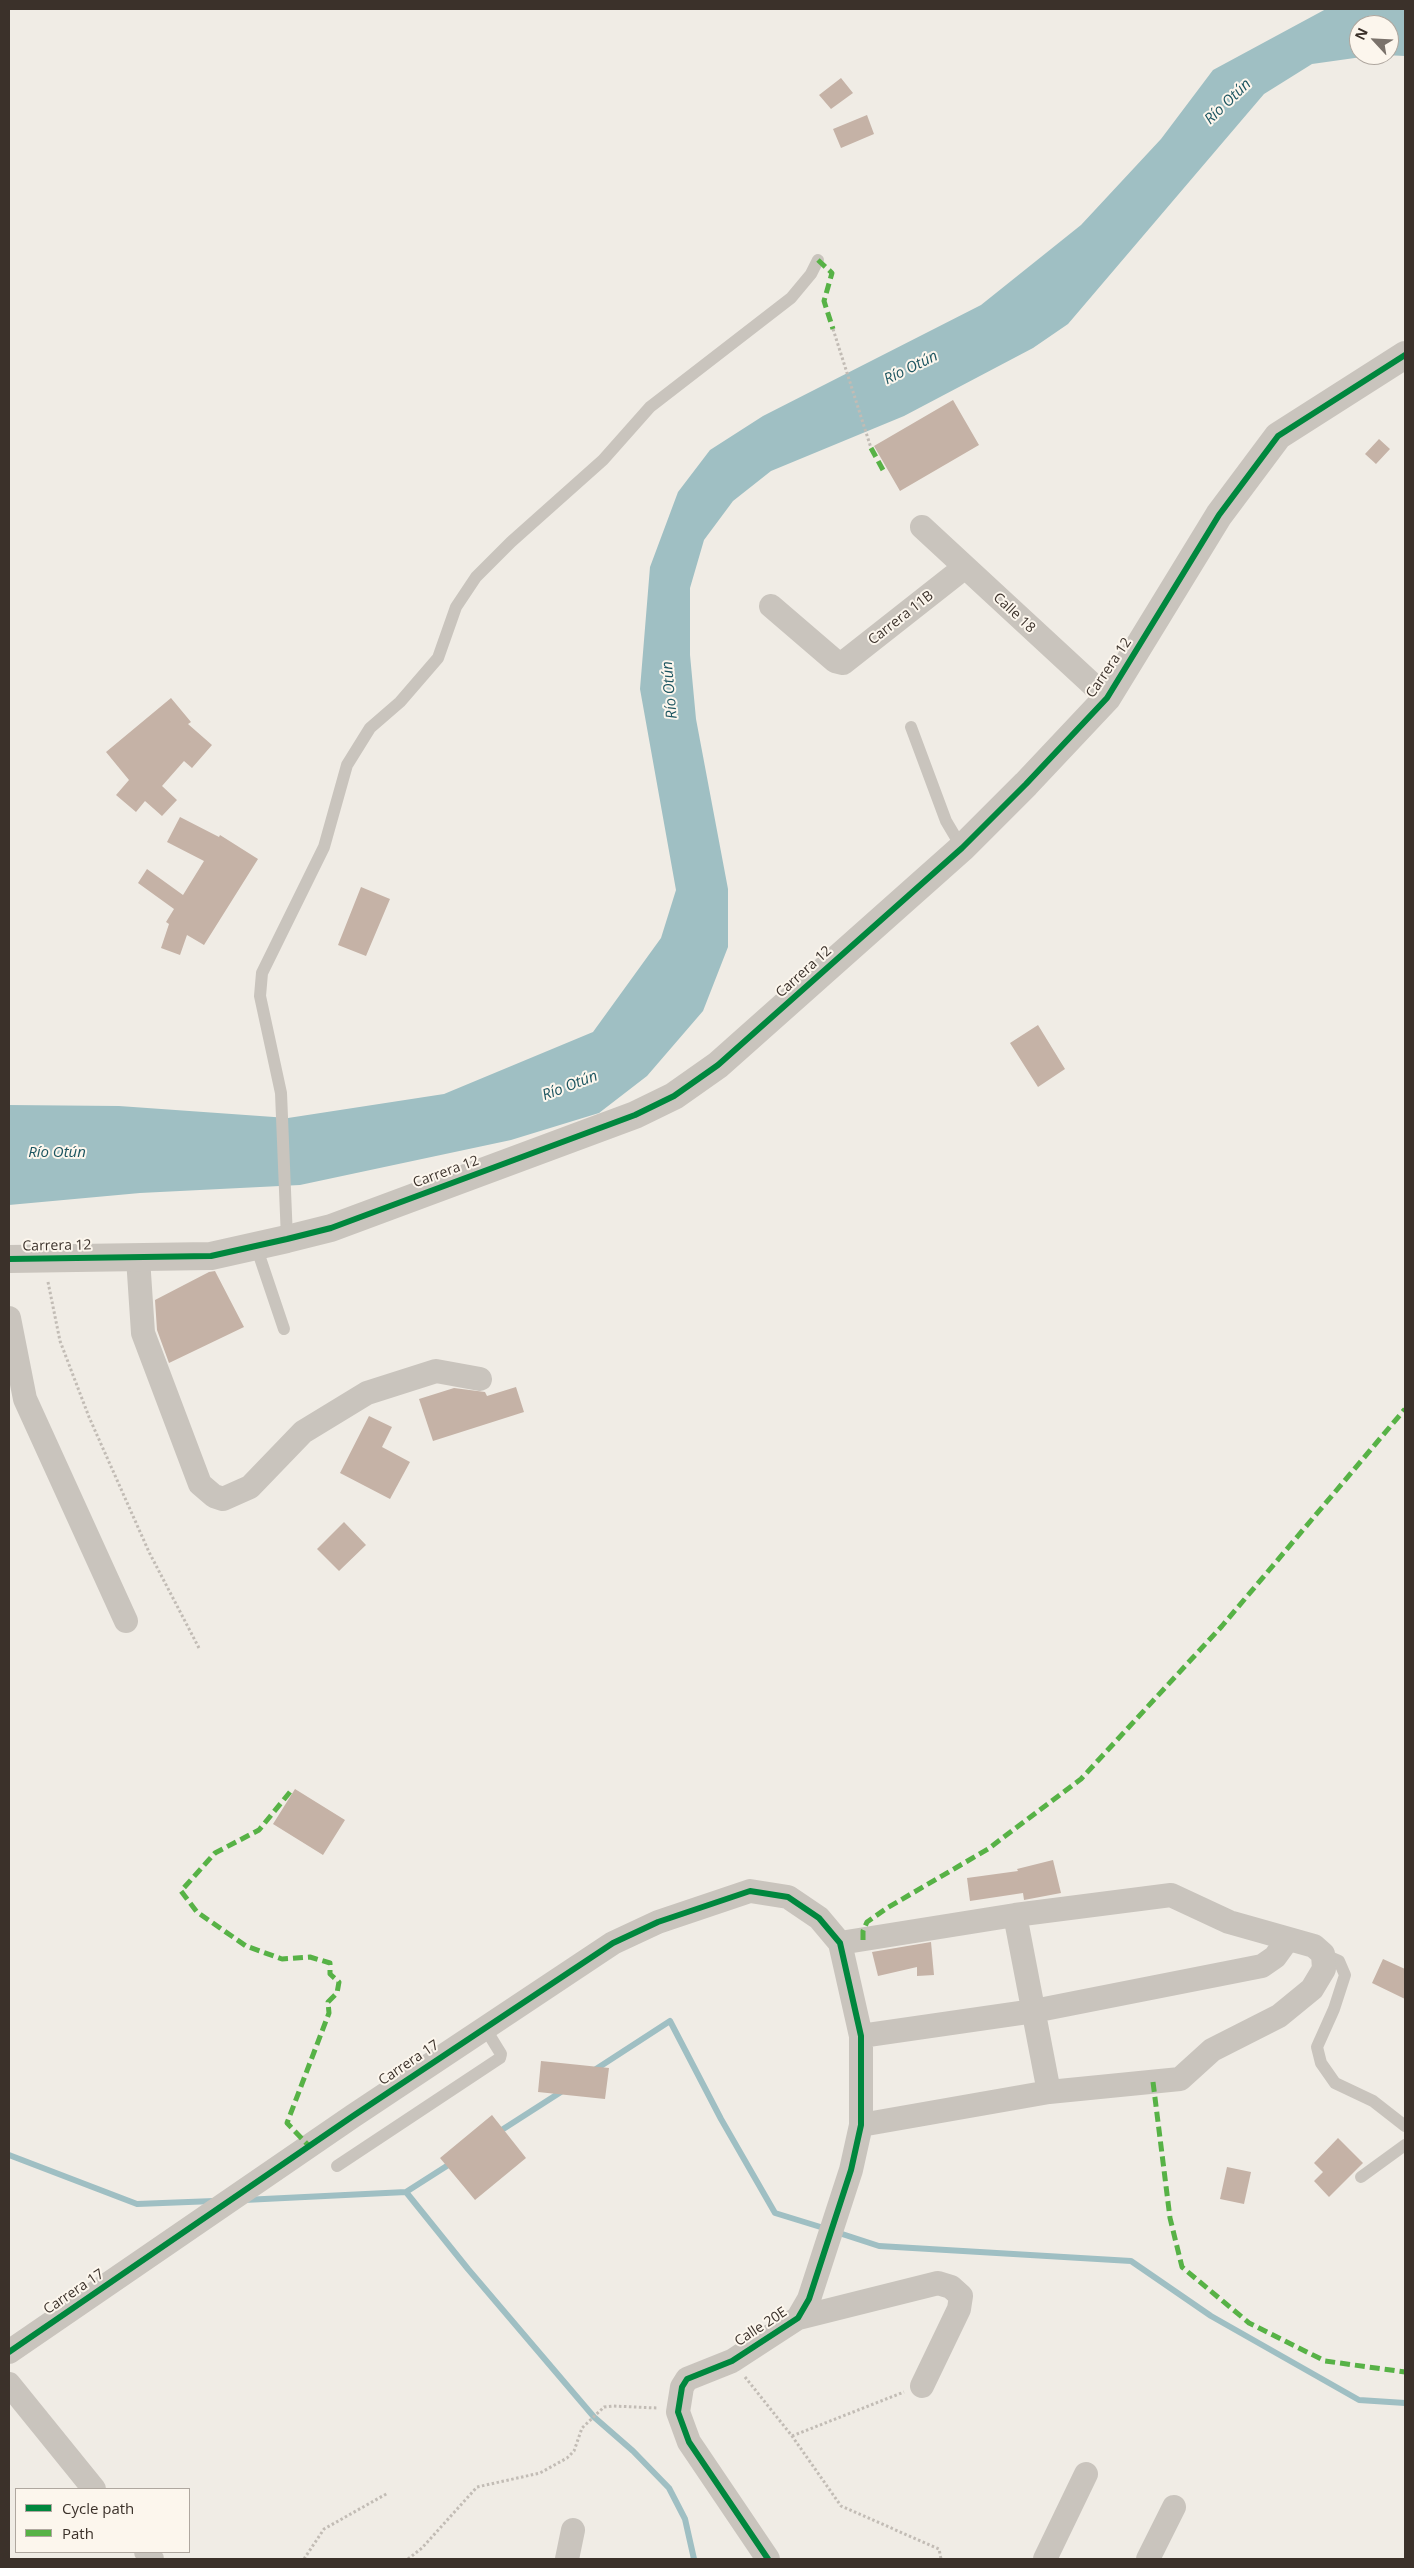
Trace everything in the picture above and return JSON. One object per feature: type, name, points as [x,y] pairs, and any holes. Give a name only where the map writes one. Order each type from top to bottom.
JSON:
[{"type":"street","name":"Carrera 12","points":[[9,1259],[211,1256],[287,1239],[349,1221],[635,1115],[674,1096],[718,1065],[962,848],[1026,784],[1107,698],[1219,515],[1278,436],[1405,355]]},
{"type":"street","name":"Calle 18","points":[[922,527],[1107,698]]},
{"type":"street","name":"Carrera 11B","points":[[771,606],[835,661],[843,663],[965,567]]},
{"type":"street","points":[[138,1258],[143,1333],[200,1484],[214,1496],[223,1499],[250,1487],[303,1432],[367,1393],[436,1371],[480,1379]]},
{"type":"street","points":[[9,1318],[25,1398],[126,1621]]},
{"type":"street","name":"Carrera 17","points":[[9,2352],[346,2121],[612,1943],[658,1922],[750,1891],[788,1897],[819,1918],[840,1944]]},
{"type":"street","points":[[840,1944],[1015,1915],[1171,1895],[1229,1922],[1314,1946],[1323,1954],[1324,1970],[1312,1989],[1280,2016],[1212,2050],[1180,2079],[1049,2092],[861,2125]]},
{"type":"street","points":[[1015,1915],[1049,2092]]},
{"type":"street","points":[[861,2036],[1034,2011],[1262,1966],[1275,1957],[1288,1939]]},
{"type":"street","name":"Calle 20E","points":[[678,2412],[686,2379],[732,2360],[798,2318],[809,2299],[851,2170],[861,2125],[861,2036],[840,1944]]},
{"type":"street","points":[[798,2318],[938,2283],[951,2287],[960,2296],[959,2309],[922,2386]]},
{"type":"street","points":[[9,2384],[93,2488]]},
{"type":"street","points":[[678,2412],[689,2442],[768,2559]]},
{"type":"street","points":[[1045,2559],[1086,2474]]},
{"type":"street","points":[[1148,2559],[1174,2507]]},
{"type":"street","points":[[566,2559],[573,2530]]},
{"type":"lane","points":[[287,1239],[281,1093],[260,996],[262,973],[324,847],[347,765],[370,728],[400,702],[438,658],[456,608],[476,577],[511,542],[603,460],[650,407],[791,298],[812,274],[818,260]]},
{"type":"lane","points":[[911,727],[946,822],[962,848]]},
{"type":"lane","points":[[256,1246],[284,1329]]},
{"type":"lane","points":[[1323,1954],[1339,1961],[1345,1975],[1334,2009],[1317,2047],[1321,2063],[1335,2083],[1373,2101],[1405,2126]]},
{"type":"lane","points":[[337,2166],[500,2058],[500,2054],[485,2028]]},
{"type":"lane","points":[[1361,2177],[1405,2146]]},
{"type":"path","points":[[834,329],[871,448]]},
{"type":"path","points":[[44,1259],[60,1341],[89,1417],[149,1552],[200,1650]]},
{"type":"path","points":[[732,2360],[792,2436],[841,2506],[939,2550],[941,2559]]},
{"type":"path","points":[[792,2436],[922,2386]]},
{"type":"path","points":[[408,2559],[422,2548],[477,2487],[540,2473],[567,2458],[574,2451],[582,2428],[604,2407],[647,2406],[678,2412]]},
{"type":"path","points":[[304,2559],[324,2529],[388,2493]]},
{"type":"water","name":"Río Otún","points":[[1326,9],[1405,9],[1405,56],[1399,56],[1399,15],[1349,15],[1349,59],[1312,64],[1264,94],[1068,324],[1033,348],[904,416],[771,471],[733,501],[704,540],[690,588],[690,655],[696,719],[728,889],[728,947],[703,1011],[647,1076],[599,1113],[511,1140],[300,1185],[140,1193],[9,1205],[9,1105],[119,1106],[288,1118],[444,1094],[593,1032],[661,938],[676,890],[640,689],[650,567],[678,492],[710,450],[763,416],[981,305],[1081,225],[1161,139],[1213,70]]},
{"type":"building","points":[[841,78],[853,93],[831,109],[819,95]]},
{"type":"building","points":[[867,115],[874,134],[841,148],[833,129]]},
{"type":"building","points":[[953,400],[979,445],[900,491],[874,446]]},
{"type":"building","points":[[1379,439],[1390,449],[1376,464],[1365,454]]},
{"type":"building","points":[[171,698],[191,722],[188,724],[212,745],[192,768],[184,761],[162,786],[177,800],[162,816],[145,801],[136,812],[116,795],[129,780],[106,752]]},
{"type":"building","points":[[180,817],[219,837],[220,835],[258,859],[204,945],[187,935],[180,955],[161,948],[169,924],[166,922],[174,909],[138,883],[147,869],[183,895],[204,861],[167,842]]},
{"type":"building","points":[[361,887],[390,899],[366,956],[338,945]]},
{"type":"building","points":[[1038,1025],[1065,1069],[1038,1087],[1010,1043]]},
{"type":"building","points":[[215,1271],[244,1327],[169,1363],[157,1330],[155,1300],[209,1272]]},
{"type":"building","points":[[516,1387],[524,1412],[433,1441],[419,1399],[454,1388],[485,1392],[487,1396]]},
{"type":"building","points":[[369,1416],[392,1427],[382,1447],[410,1462],[390,1499],[340,1473]]},
{"type":"building","points":[[344,1522],[366,1545],[339,1571],[317,1549]]},
{"type":"building","points":[[295,1789],[345,1820],[323,1855],[273,1824]]},
{"type":"building","points":[[1053,1860],[1061,1893],[1024,1900],[1023,1893],[970,1901],[967,1878],[1018,1871],[1017,1869]]},
{"type":"building","points":[[931,1942],[934,1975],[917,1976],[917,1967],[878,1976],[872,1952]]},
{"type":"building","points":[[1383,1959],[1405,1969],[1405,1999],[1372,1983]]},
{"type":"building","points":[[541,2061],[609,2068],[605,2099],[538,2092]]},
{"type":"building","points":[[492,2115],[526,2158],[475,2200],[440,2158]]},
{"type":"building","points":[[1338,2138],[1363,2163],[1329,2197],[1314,2181],[1323,2172],[1314,2163]]},
{"type":"building","points":[[1227,2167],[1251,2172],[1244,2204],[1220,2199]]},
{"type":"waterway","points":[[593,2071],[670,2021],[721,2119],[775,2213],[827,2229]]},
{"type":"waterway","points":[[497,2133],[564,2090]]},
{"type":"waterway","points":[[9,2155],[137,2204],[214,2201]]},
{"type":"waterway","points":[[244,2200],[406,2192],[453,2162]]},
{"type":"waterway","points":[[406,2192],[468,2269],[594,2417],[633,2451],[669,2488],[685,2519],[694,2559]]},
{"type":"waterway","points":[[836,2232],[879,2246],[1131,2261],[1211,2316],[1359,2400],[1405,2403]]},
{"type":"marked path","points":[[818,260],[832,273],[824,301],[833,329]]},
{"type":"marked path","points":[[871,448],[883,470]]},
{"type":"marked path","points":[[863,1940],[863,1931],[867,1922],[887,1908],[988,1849],[1081,1779],[1222,1626],[1405,1409]]},
{"type":"marked path","points":[[290,1792],[259,1830],[215,1853],[181,1891],[197,1912],[246,1946],[282,1959],[310,1957],[330,1963],[330,1974],[339,1982],[337,1993],[328,2002],[329,2013],[287,2123],[309,2146]]},
{"type":"marked path","points":[[1153,2082],[1170,2218],[1182,2267],[1249,2323],[1325,2361],[1405,2372]]},
{"type":"cycle path","points":[[9,1259],[211,1256],[287,1239],[331,1228],[635,1115],[674,1096],[718,1065],[962,848],[1026,784],[1107,698],[1219,515],[1278,436],[1405,355]]},
{"type":"cycle path","points":[[9,2352],[353,2116],[613,1943],[658,1922],[750,1891],[788,1897],[819,1918],[840,1943],[861,2036],[861,2125],[851,2170],[809,2299],[798,2318],[732,2361],[687,2379],[682,2387],[678,2412],[689,2442],[768,2559]]}]
